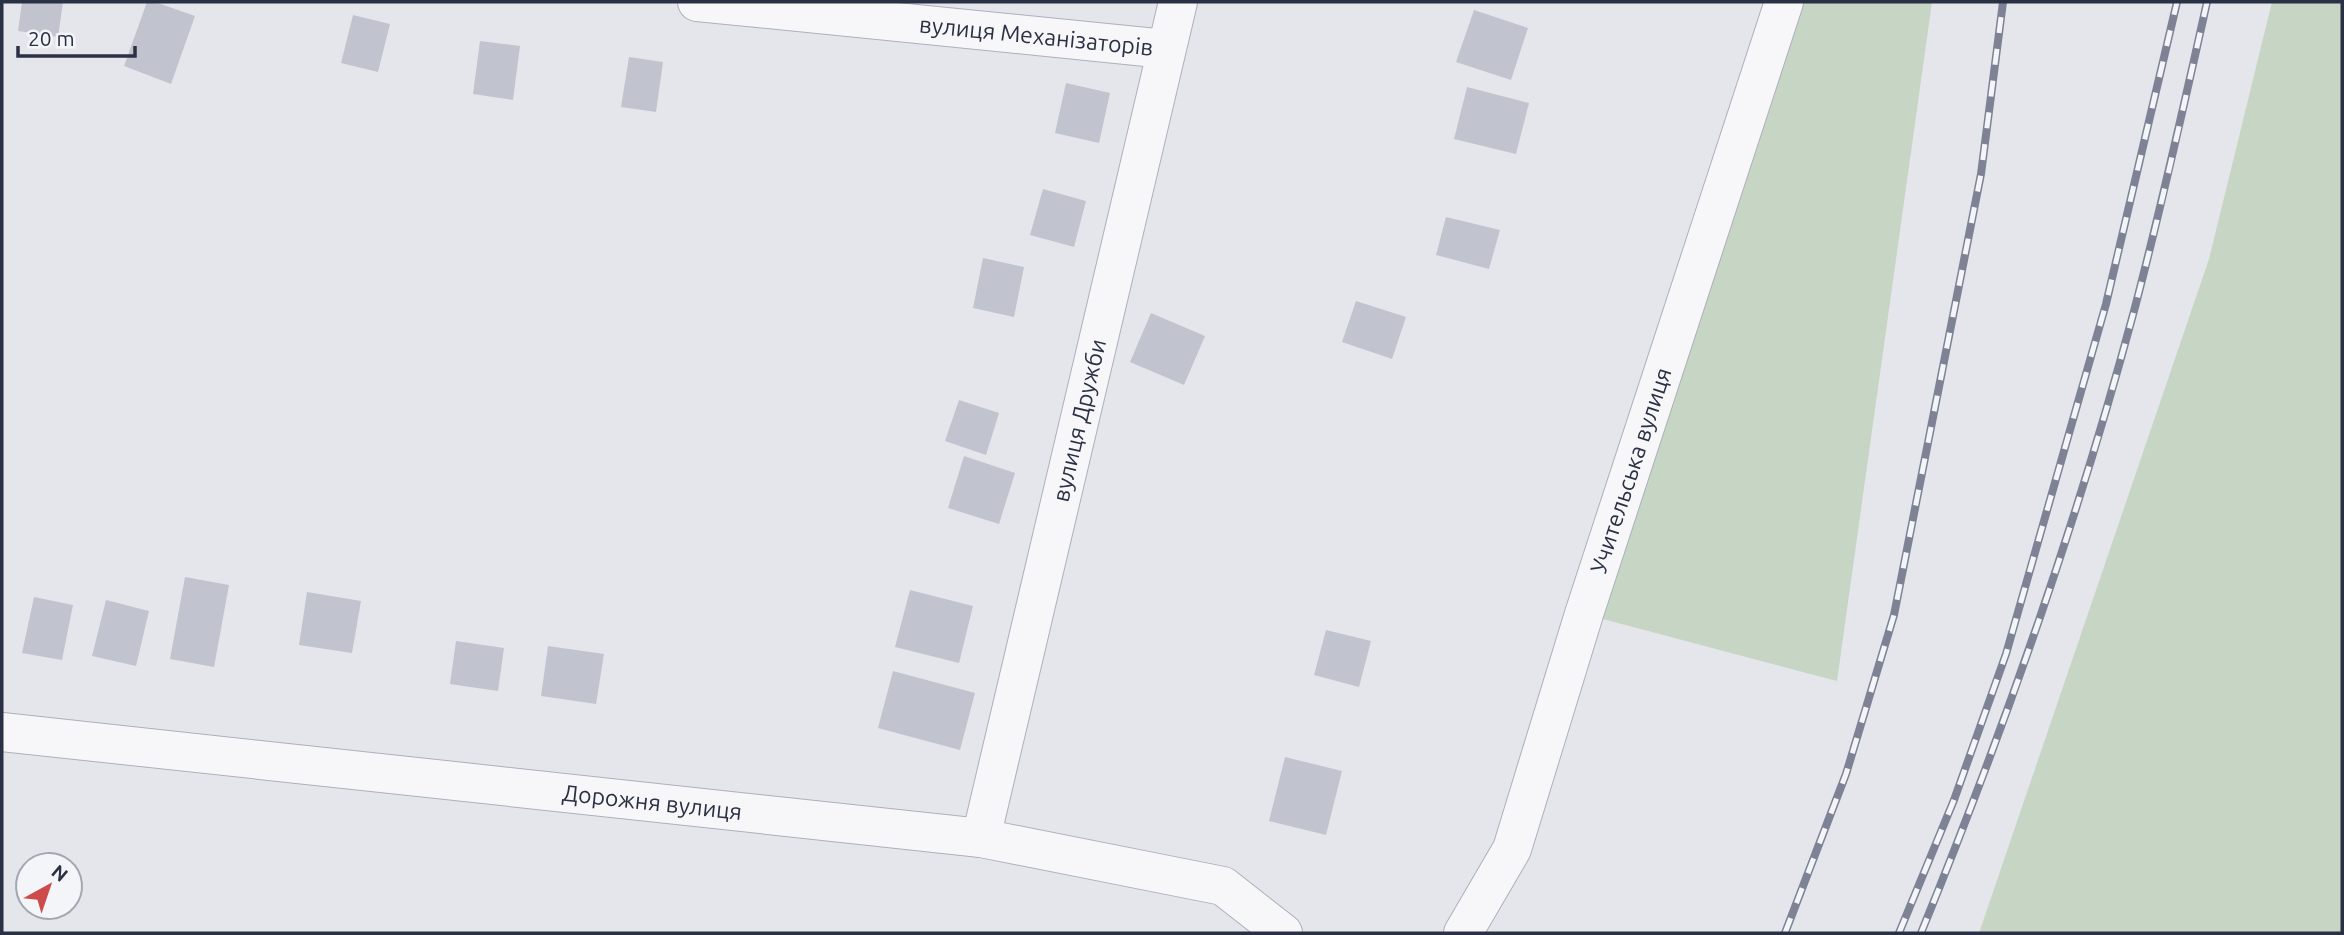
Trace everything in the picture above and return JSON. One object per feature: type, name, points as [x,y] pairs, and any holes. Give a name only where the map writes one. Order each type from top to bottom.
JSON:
[{"type":"street","name":"вулиця Механізаторів","points":[[697,2],[1166,49]]},
{"type":"street","name":"вулиця Дружби","points":[[981,838],[1178,2]]},
{"type":"street","name":"Учительська вулиця","points":[[1463,933],[1512,849],[1588,601],[1784,2]]},
{"type":"street","name":"Дорожня вулиця","points":[[2,732],[981,838],[1223,886],[1283,933]]},
{"type":"green space","points":[[1784,2],[1932,2],[1837,681],[1584,614]]},
{"type":"green space","points":[[2272,2],[2342,2],[2342,933],[1979,933],[2209,259]]},
{"type":"building","points":[[22,2],[63,2],[58,37],[18,31]]},
{"type":"building","points":[[147,2],[155,2],[195,16],[171,84],[124,66]]},
{"type":"building","points":[[1474,10],[1528,28],[1511,80],[1456,62]]},
{"type":"building","points":[[353,15],[390,24],[378,72],[341,63]]},
{"type":"building","points":[[480,41],[520,46],[513,100],[473,94]]},
{"type":"building","points":[[629,57],[663,62],[656,112],[621,107]]},
{"type":"building","points":[[1066,83],[1110,93],[1099,143],[1055,133]]},
{"type":"building","points":[[1467,87],[1529,103],[1516,154],[1454,139]]},
{"type":"building","points":[[1043,189],[1086,201],[1074,247],[1030,235]]},
{"type":"building","points":[[1446,217],[1500,230],[1489,269],[1436,255]]},
{"type":"building","points":[[983,258],[1024,267],[1014,317],[973,308]]},
{"type":"building","points":[[1356,301],[1406,317],[1392,359],[1342,342]]},
{"type":"building","points":[[1151,313],[1205,336],[1184,385],[1130,362]]},
{"type":"building","points":[[959,400],[999,413],[986,455],[945,441]]},
{"type":"building","points":[[964,456],[1015,473],[999,524],[948,508]]},
{"type":"building","points":[[185,577],[229,585],[214,667],[170,659]]},
{"type":"building","points":[[910,590],[973,606],[959,663],[895,647]]},
{"type":"building","points":[[307,592],[361,601],[352,653],[299,645]]},
{"type":"building","points":[[34,597],[73,605],[62,660],[22,653]]},
{"type":"building","points":[[106,600],[149,611],[136,666],[92,656]]},
{"type":"building","points":[[1326,630],[1371,641],[1359,687],[1314,675]]},
{"type":"building","points":[[456,641],[504,648],[498,691],[450,684]]},
{"type":"building","points":[[548,646],[604,654],[596,704],[541,696]]},
{"type":"building","points":[[893,671],[975,693],[960,750],[878,728]]},
{"type":"building","points":[[1285,757],[1342,771],[1326,835],[1269,821]]},
{"type":"railway","points":[[1785,933],[1846,774],[1894,615],[1981,174],[2003,2]]},
{"type":"railway","points":[[1899,933],[1954,800],[2006,654],[2106,304],[2177,2]]},
{"type":"railway","points":[[1921,933],[2010,703],[2088,469],[2144,273],[2207,2]]}]
